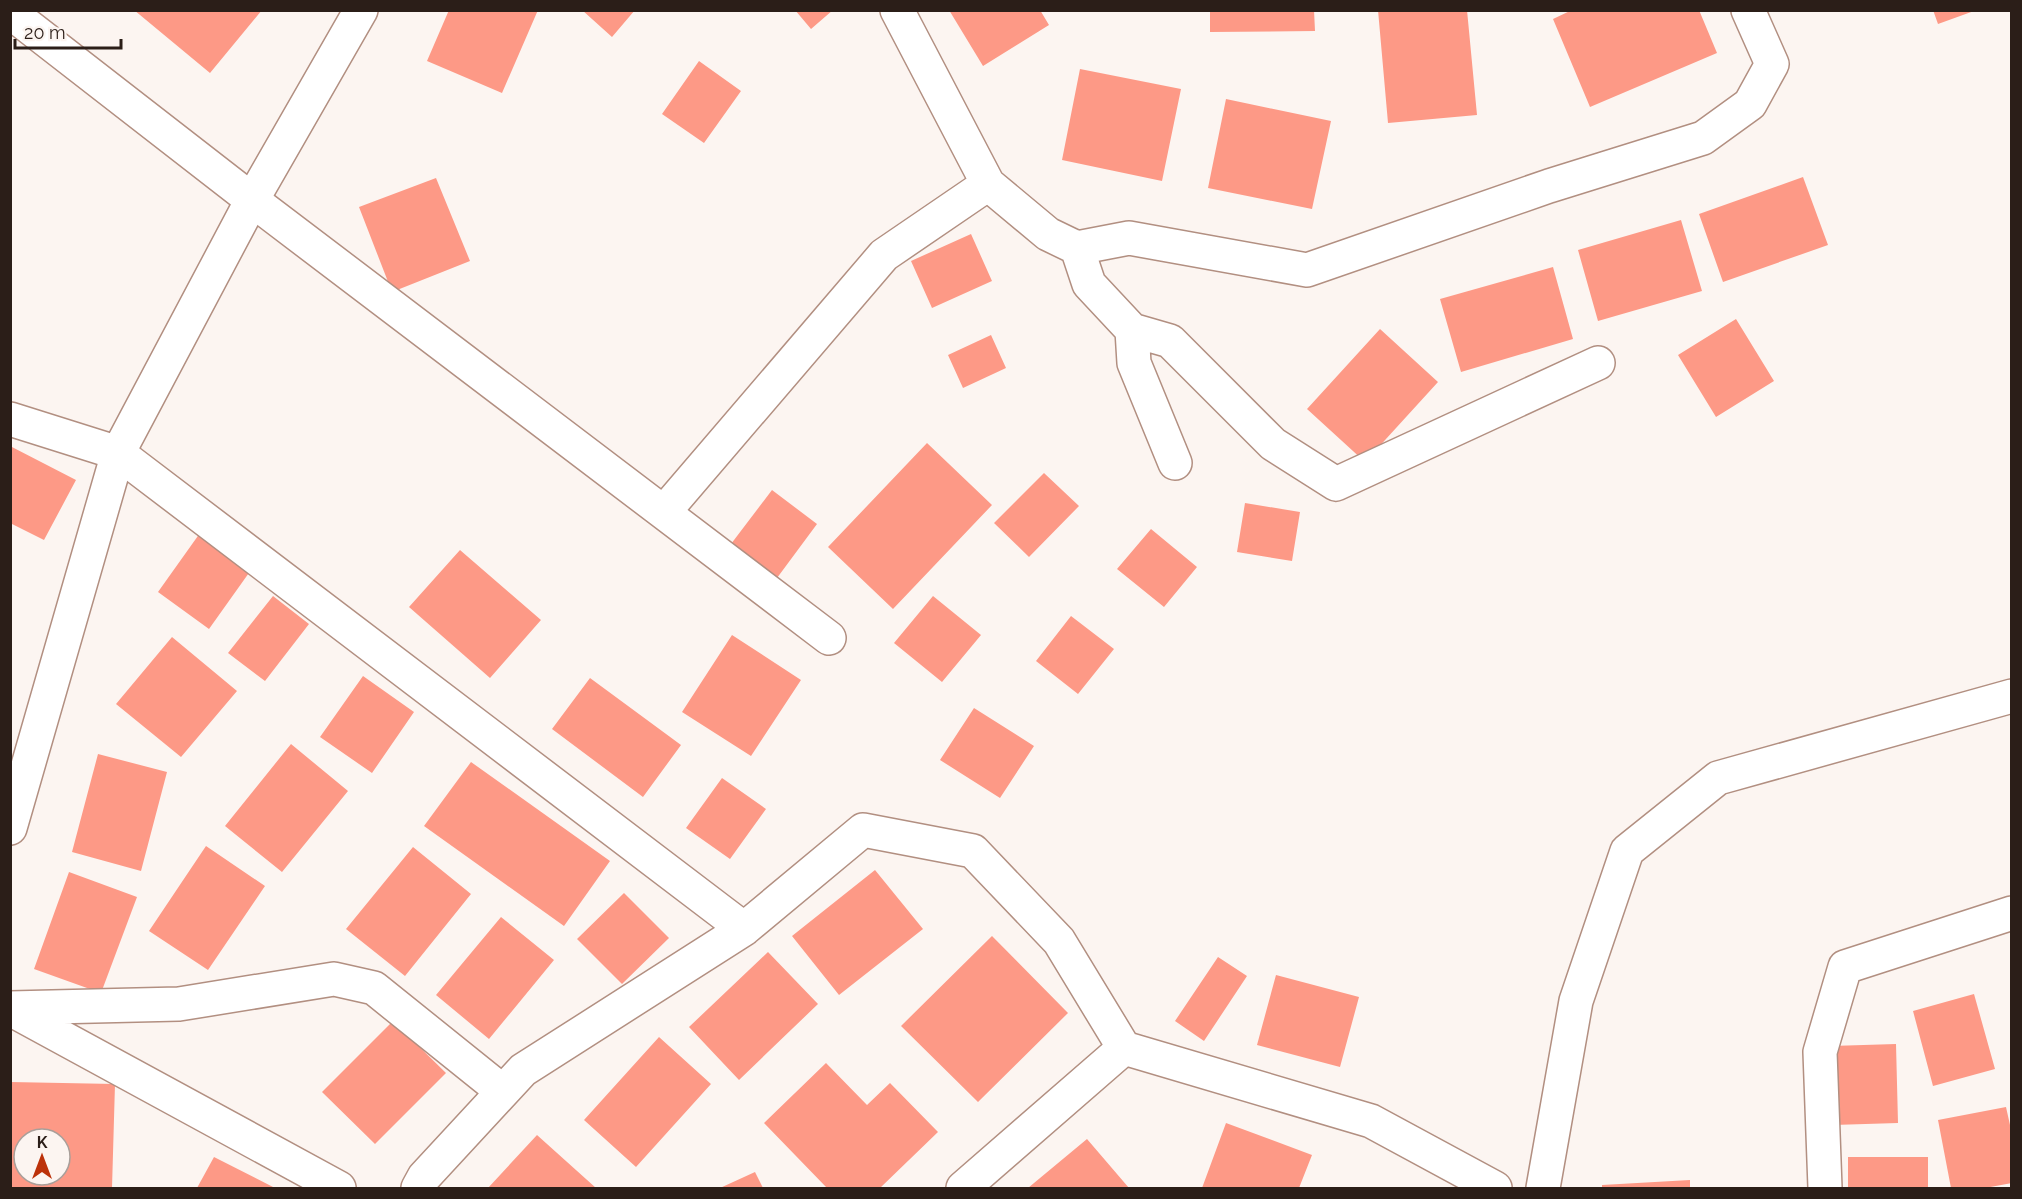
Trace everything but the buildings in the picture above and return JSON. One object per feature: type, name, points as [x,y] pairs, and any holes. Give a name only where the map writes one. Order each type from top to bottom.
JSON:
[{"type":"street","points":[[10,828],[20,754],[118,453],[252,200],[361,10]]},
{"type":"street","points":[[897,10],[988,184],[1048,234],[1077,248],[1129,238],[1307,270],[1549,186],[1703,138],[1750,104],[1772,64],[1748,10]]},
{"type":"street","points":[[10,12],[252,200],[829,638]]},
{"type":"street","points":[[664,512],[885,255],[988,184]]},
{"type":"street","points":[[1077,248],[1089,284],[1132,330],[1170,342],[1274,444],[1336,484],[1598,363]]},
{"type":"street","points":[[1132,330],[1134,363],[1175,463]]},
{"type":"street","points":[[10,419],[118,453],[744,929]]},
{"type":"street","points":[[1543,1188],[1576,1001],[1627,851],[1718,778],[2012,696]]},
{"type":"street","points":[[418,1188],[424,1178],[523,1070],[744,929],[863,830],[973,851],[1059,941],[1124,1047],[1371,1121],[1495,1188]]},
{"type":"street","points":[[1825,1188],[1820,1052],[1845,967],[2012,913]]},
{"type":"street","points":[[10,1009],[179,1004],[334,979],[374,988],[502,1091]]},
{"type":"street","points":[[10,1009],[339,1188]]},
{"type":"street","points":[[963,1188],[1124,1047]]}]
